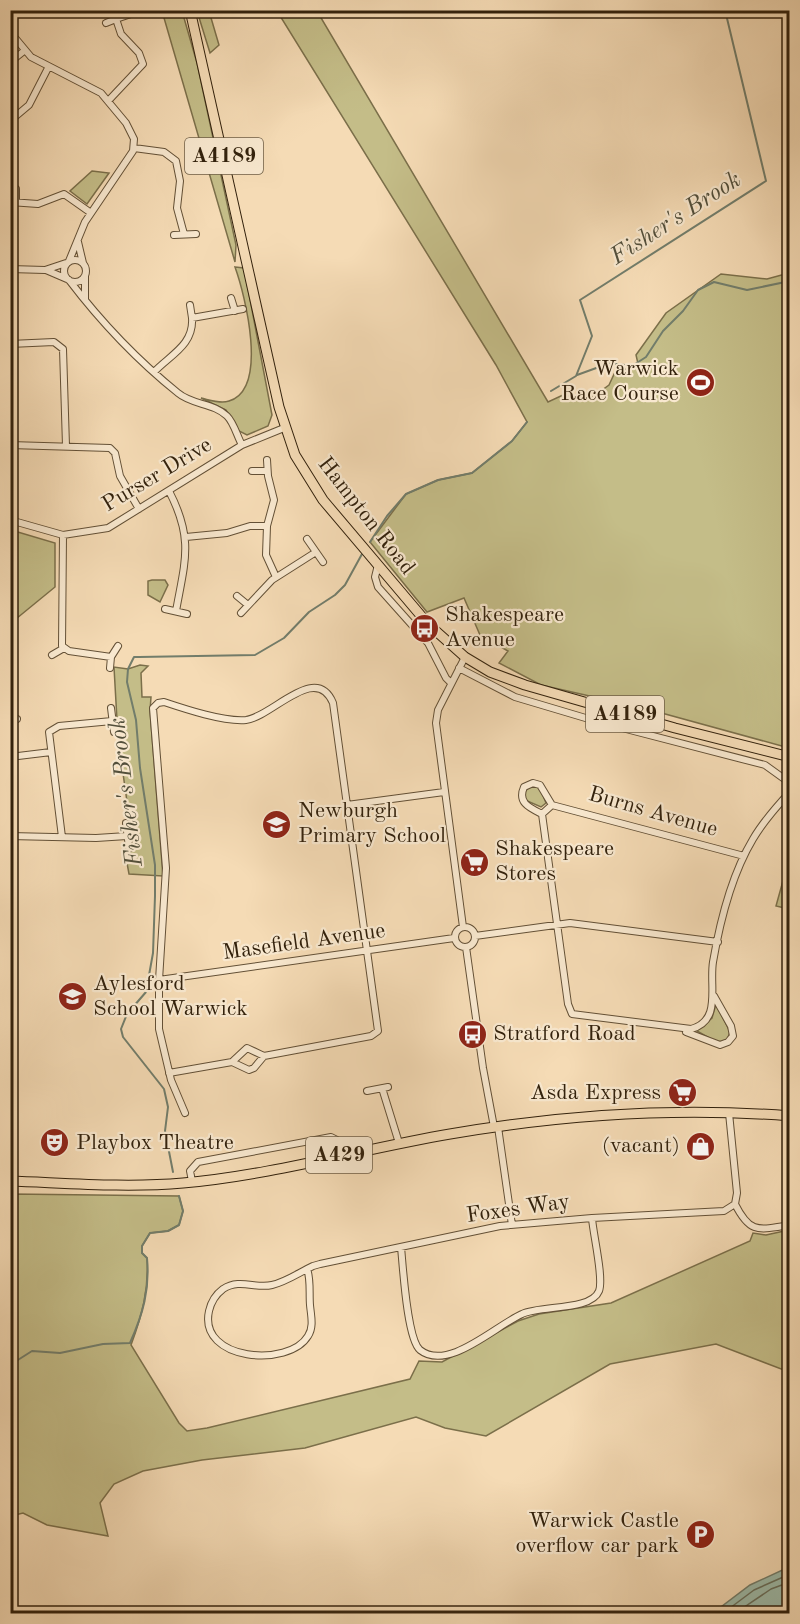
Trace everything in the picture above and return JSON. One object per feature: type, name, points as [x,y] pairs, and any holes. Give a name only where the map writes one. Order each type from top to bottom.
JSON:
[{"type":"main road","name":"Hampton Road","points":[[190,10],[285,428],[295,454],[313,485],[436,632],[465,657],[490,672],[525,686],[789,757]]},
{"type":"main road","name":"A429","points":[[10,1181],[135,1185],[192,1181],[496,1127],[605,1116],[729,1113],[789,1116]]},
{"type":"street","points":[[106,22],[140,11]]},
{"type":"street","points":[[109,100],[143,64],[140,53],[121,34],[116,19]]},
{"type":"street","points":[[16,39],[24,51],[48,68],[93,86],[109,100],[129,130],[134,148],[91,213],[64,273],[112,333],[188,401],[218,410],[227,417],[242,445]]},
{"type":"street","points":[[14,59],[24,51]]},
{"type":"street","points":[[10,121],[29,105],[48,68]]},
{"type":"street","points":[[134,148],[164,152],[176,161],[180,181],[177,208],[184,234]]},
{"type":"street","points":[[16,189],[13,202],[38,204],[64,194],[91,213]]},
{"type":"street","points":[[174,235],[196,234]]},
{"type":"street","points":[[78,242],[86,269],[85,299]]},
{"type":"street","points":[[10,269],[45,270],[75,259],[83,263]]},
{"type":"street","points":[[45,270],[78,282],[85,276]]},
{"type":"street","points":[[231,298],[235,311]]},
{"type":"street","points":[[154,372],[187,342],[192,329],[190,305]]},
{"type":"street","points":[[192,318],[243,309]]},
{"type":"street","points":[[10,344],[54,342],[63,349],[66,446]]},
{"type":"street","name":"Purser Drive","points":[[10,520],[63,535],[108,528],[242,445],[285,428]]},
{"type":"street","points":[[10,445],[112,449],[120,476],[139,508]]},
{"type":"street","points":[[267,460],[267,471],[274,500],[267,526],[266,555],[276,577]]},
{"type":"street","points":[[252,471],[267,471]]},
{"type":"street","points":[[169,491],[182,516],[186,537],[185,562],[176,611]]},
{"type":"street","points":[[186,537],[227,533],[250,526],[267,526]]},
{"type":"street","points":[[63,535],[62,643],[64,648]]},
{"type":"street","points":[[308,539],[323,562]]},
{"type":"street","points":[[241,613],[276,577],[316,552]]},
{"type":"street","points":[[378,565],[375,578],[378,588],[428,643],[446,678],[451,683]]},
{"type":"street","points":[[237,596],[248,605]]},
{"type":"street","points":[[165,609],[187,614]]},
{"type":"street","points":[[110,668],[111,657],[118,646]]},
{"type":"street","points":[[52,655],[64,648],[111,657]]},
{"type":"street","points":[[463,927],[436,723],[437,713],[465,657]]},
{"type":"street","points":[[459,668],[515,697],[610,725],[765,765],[789,783]]},
{"type":"street","points":[[169,1073],[232,1062],[247,1048],[264,1056],[375,1034],[378,1023],[333,703],[324,691],[309,687],[263,715],[247,720],[164,702],[155,705],[152,715],[166,868],[159,980],[159,1037],[169,1073],[185,1113]]},
{"type":"street","points":[[111,708],[114,732]]},
{"type":"street","points":[[62,837],[49,734],[55,727],[112,721]]},
{"type":"street","points":[[10,757],[51,752]]},
{"type":"street","points":[[533,783],[540,785],[552,805],[542,814],[524,803],[521,796],[524,787],[533,783]]},
{"type":"street","points":[[347,805],[444,792]]},
{"type":"street","points":[[542,814],[568,1004],[572,1014],[691,1029],[704,1023],[712,1013],[713,963],[730,892],[744,856],[754,837],[789,792]]},
{"type":"street","name":"Burns Avenue","points":[[552,805],[744,856]]},
{"type":"street","points":[[126,823],[129,848]]},
{"type":"street","points":[[10,836],[127,836]]},
{"type":"street","points":[[475,936],[570,923],[718,942]]},
{"type":"street","points":[[463,927],[472,929],[475,936],[474,942],[466,947],[459,946],[454,938],[456,931],[463,927]]},
{"type":"street","name":"Masefield Avenue","points":[[159,980],[454,938]]},
{"type":"street","points":[[466,947],[512,1225]]},
{"type":"street","points":[[678,1029],[720,1045],[728,1042],[733,1036],[731,1026],[712,993]]},
{"type":"street","points":[[232,1062],[249,1070],[254,1068],[264,1056]]},
{"type":"street","points":[[367,1091],[385,1088],[399,1143]]},
{"type":"street","points":[[729,1113],[737,1193],[735,1204],[744,1221],[753,1228],[789,1226]]},
{"type":"street","points":[[192,1181],[190,1171],[198,1162],[320,1139],[334,1138],[345,1154]]},
{"type":"street","name":"Foxes Way","points":[[307,1269],[312,1324],[303,1343],[285,1352],[259,1355],[233,1352],[216,1340],[208,1322],[212,1300],[224,1289],[238,1283],[273,1285],[307,1269],[512,1225],[724,1211],[735,1204]]},
{"type":"street","points":[[401,1247],[413,1340],[427,1354],[446,1357],[525,1313],[581,1304],[594,1298],[600,1285],[592,1218]]},
{"type":"shaded area","points":[[162,11],[182,11],[197,63],[236,245],[235,262]]},
{"type":"shaded area","points":[[197,11],[209,11],[219,45],[210,53]]},
{"type":"shaded area","name":"Warwick Race Course","points":[[277,11],[317,11],[548,402],[565,394],[579,398],[595,395],[609,385],[616,370],[639,368],[636,355],[666,313],[721,274],[767,279],[789,273],[789,748],[647,709],[541,685],[499,663],[508,651],[480,635],[464,598],[427,612],[370,542],[406,494],[438,480],[472,473],[512,441],[527,422],[496,365]]},
{"type":"shaded area","points":[[92,171],[109,173],[87,204],[70,191]]},
{"type":"shaded area","points":[[235,267],[244,268],[272,415],[268,426],[247,435],[239,431],[226,410],[201,398],[219,402],[229,401],[241,393],[248,379],[251,340],[244,298]]},
{"type":"shaded area","points":[[11,530],[55,543],[55,587],[11,623]]},
{"type":"shaded area","points":[[165,580],[168,585],[160,602],[148,595],[148,581]]},
{"type":"shaded area","points":[[140,665],[148,666],[141,673],[142,697],[151,697],[150,711],[163,876],[129,874],[125,852],[133,851],[133,844],[118,738],[114,667],[128,669]]},
{"type":"shaded area","points":[[530,786],[540,788],[546,803],[541,807],[525,800],[524,793]]},
{"type":"shaded area","points":[[789,871],[789,909],[776,906],[784,877]]},
{"type":"shaded area","points":[[716,1004],[730,1032],[727,1040],[718,1043],[697,1031],[712,1018]]},
{"type":"shaded area","points":[[11,1194],[179,1196],[183,1211],[179,1225],[168,1231],[150,1233],[142,1246],[142,1253],[147,1258],[146,1292],[131,1345],[179,1423],[187,1431],[410,1379],[419,1361],[442,1362],[518,1321],[539,1314],[611,1303],[750,1241],[753,1233],[766,1235],[789,1230],[789,1372],[716,1344],[610,1364],[486,1436],[445,1428],[416,1417],[305,1448],[202,1460],[143,1471],[114,1484],[100,1503],[108,1536],[47,1525],[23,1513],[11,1516]]},
{"type":"water","points":[[789,1567],[789,1613],[713,1613],[750,1585]]},
{"type":"waterway","name":"Fisher's Brook","points":[[551,391],[576,376],[592,336],[580,300],[766,181],[725,10]]},
{"type":"waterway","points":[[577,375],[610,363],[632,366],[646,357],[663,331],[683,311],[698,290],[714,282],[747,290],[790,281]]},
{"type":"waterway","name":"Fisher's Brook","points":[[370,542],[387,516],[406,494],[438,480],[472,473],[512,441],[527,422]]},
{"type":"waterway","name":"Fisher's Brook","points":[[173,1172],[165,1131],[168,1107],[164,1089],[123,1037],[121,1029],[127,1014],[146,992],[153,953],[155,896],[155,865],[140,768],[136,720],[127,682],[128,669],[134,657],[255,655],[284,638],[309,612],[335,595],[345,585],[362,554]]},
{"type":"waterway","name":"Fisher's Brook","points":[[10,1365],[32,1351],[60,1353],[103,1344],[130,1343],[139,1322],[146,1291],[148,1269],[147,1258],[142,1253],[142,1246],[150,1233],[168,1231],[179,1225],[183,1211],[179,1196]]},
{"type":"place","name":"Warwick Race Course","points":[[700,382]]},
{"type":"place","name":"Shakespeare Avenue","points":[[424,628]]},
{"type":"place","name":"Newburgh Primary School","points":[[277,824]]},
{"type":"place","name":"Shakespeare Stores","points":[[474,862]]},
{"type":"place","name":"Aylesford School Warwick","points":[[72,997]]},
{"type":"place","name":"Stratford Road","points":[[472,1034]]},
{"type":"place","name":"Asda Express","points":[[682,1093]]},
{"type":"place","name":"Playbox Theatre","points":[[55,1143]]},
{"type":"place","name":"(vacant)","points":[[701,1146]]},
{"type":"place","name":"Warwick Castle overflow car park","points":[[700,1534]]}]
